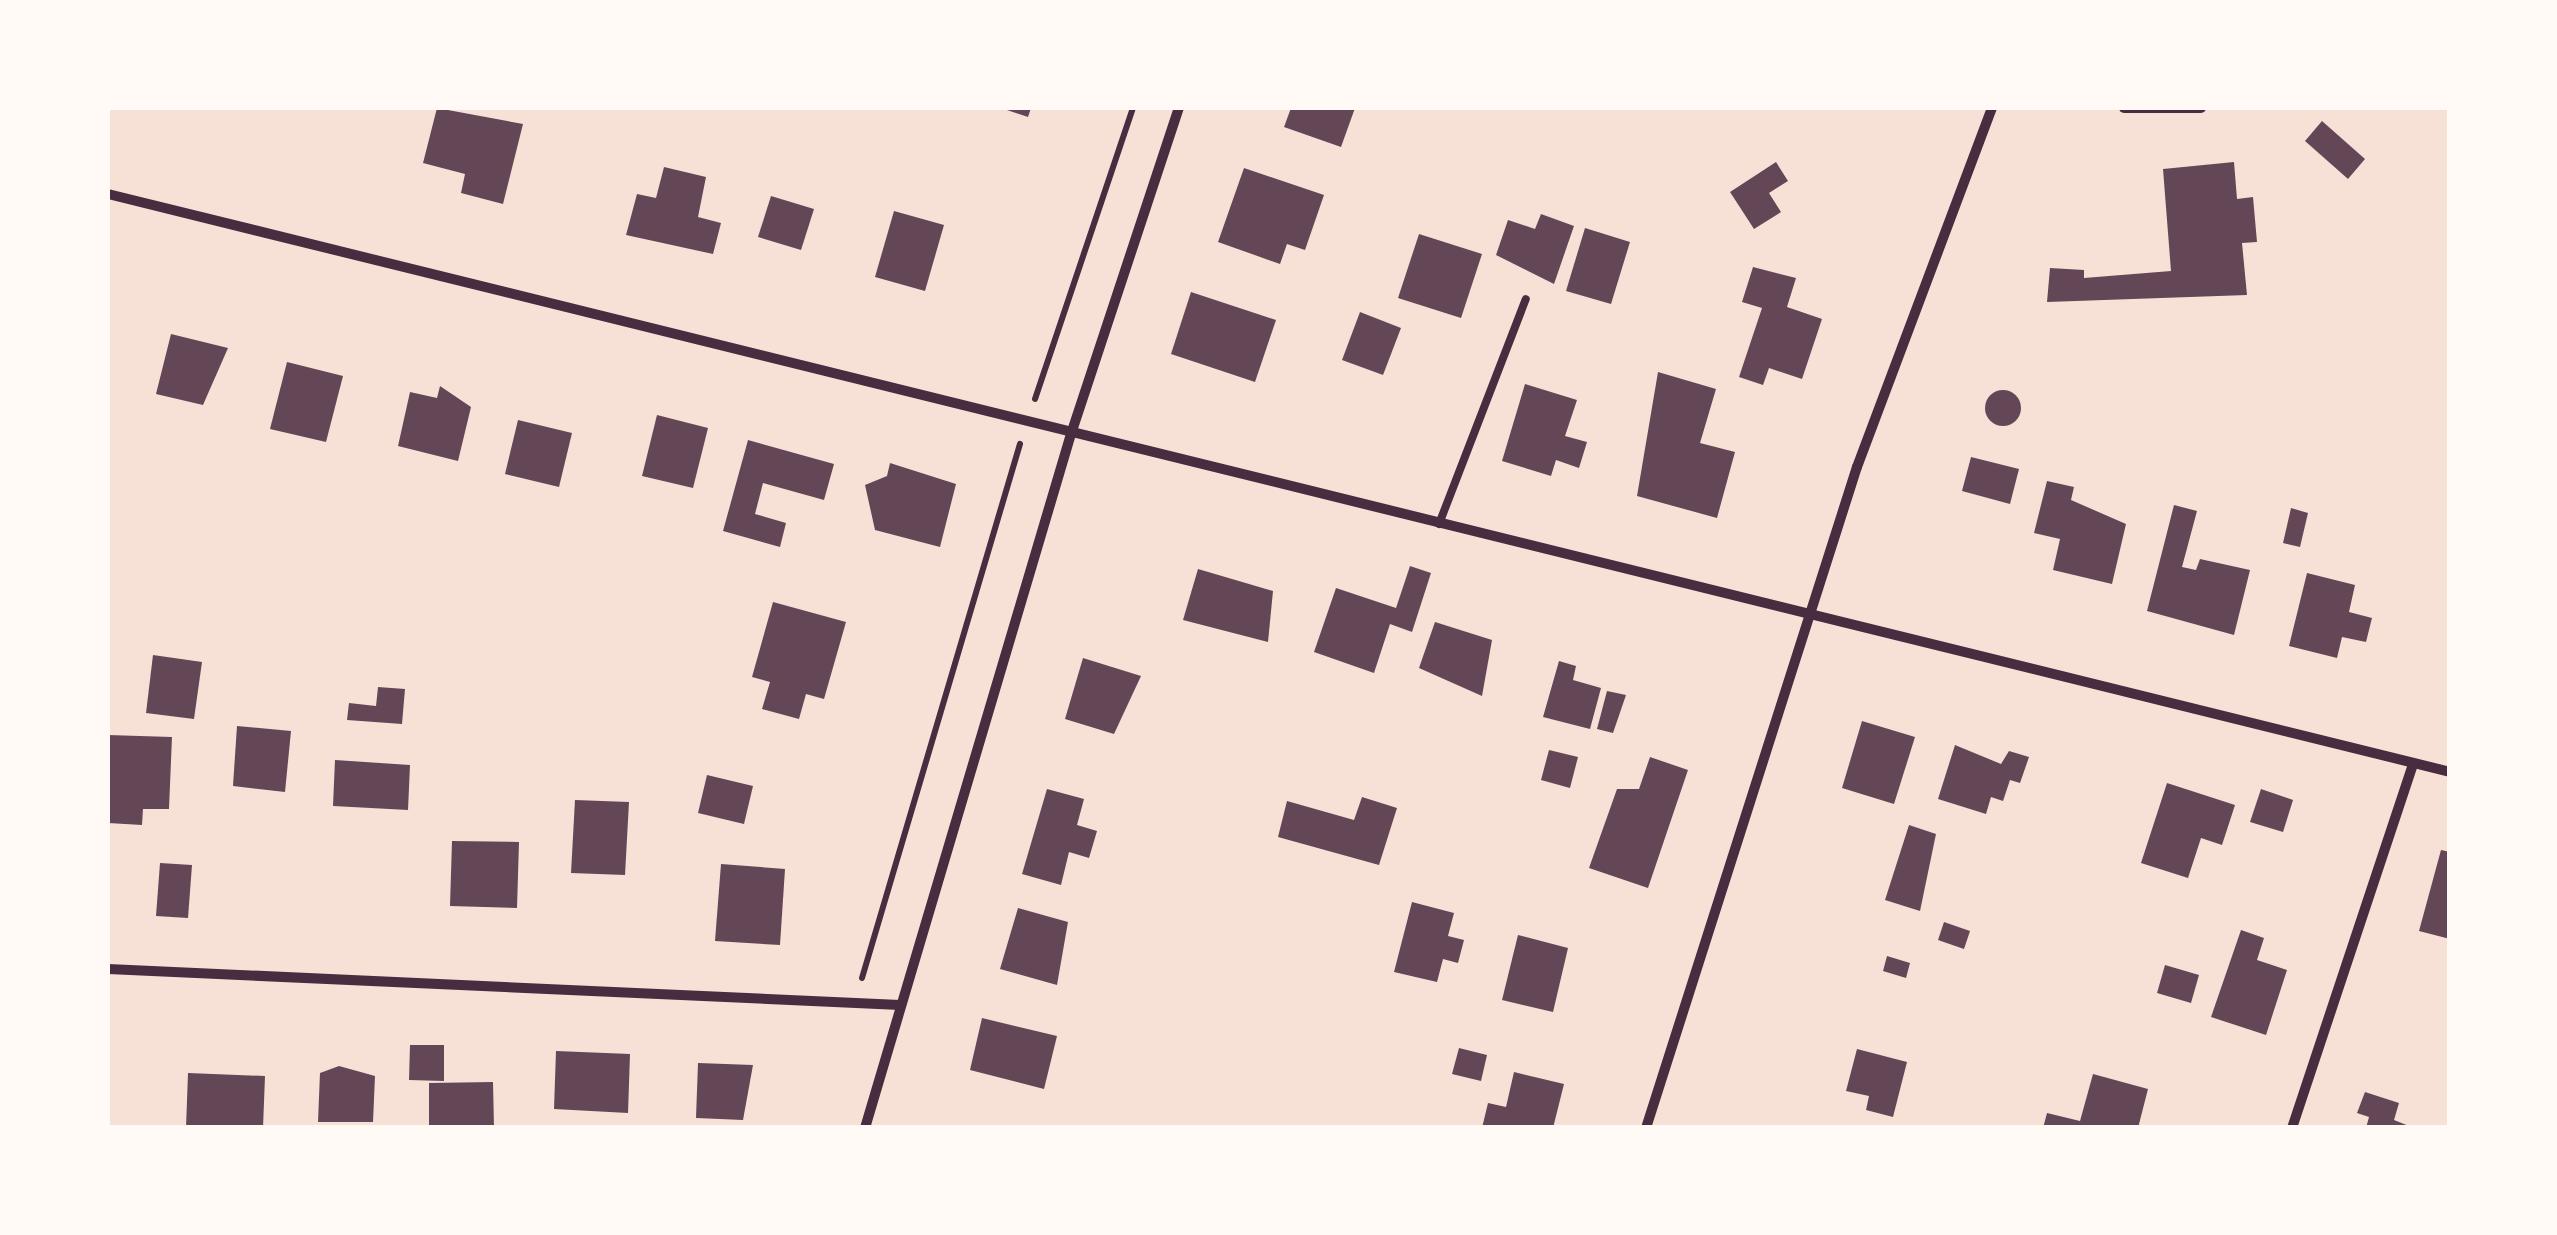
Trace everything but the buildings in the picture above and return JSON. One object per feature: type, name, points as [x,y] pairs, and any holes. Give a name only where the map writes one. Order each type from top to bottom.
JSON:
[{"type":"street","points":[[865,1128],[1072,434],[1180,108]]},
{"type":"street","points":[[1646,1128],[1816,618],[1857,466],[1992,108]]},
{"type":"street","points":[[2124,108],[2201,108]]},
{"type":"street","points":[[108,194],[2450,772]]},
{"type":"street","points":[[2292,1128],[2412,764]]},
{"type":"street","points":[[108,969],[900,1006]]},
{"type":"lane","points":[[1438,524],[1526,298]]},
{"type":"path","points":[[854,1004],[1026,422],[1133,108]]}]
